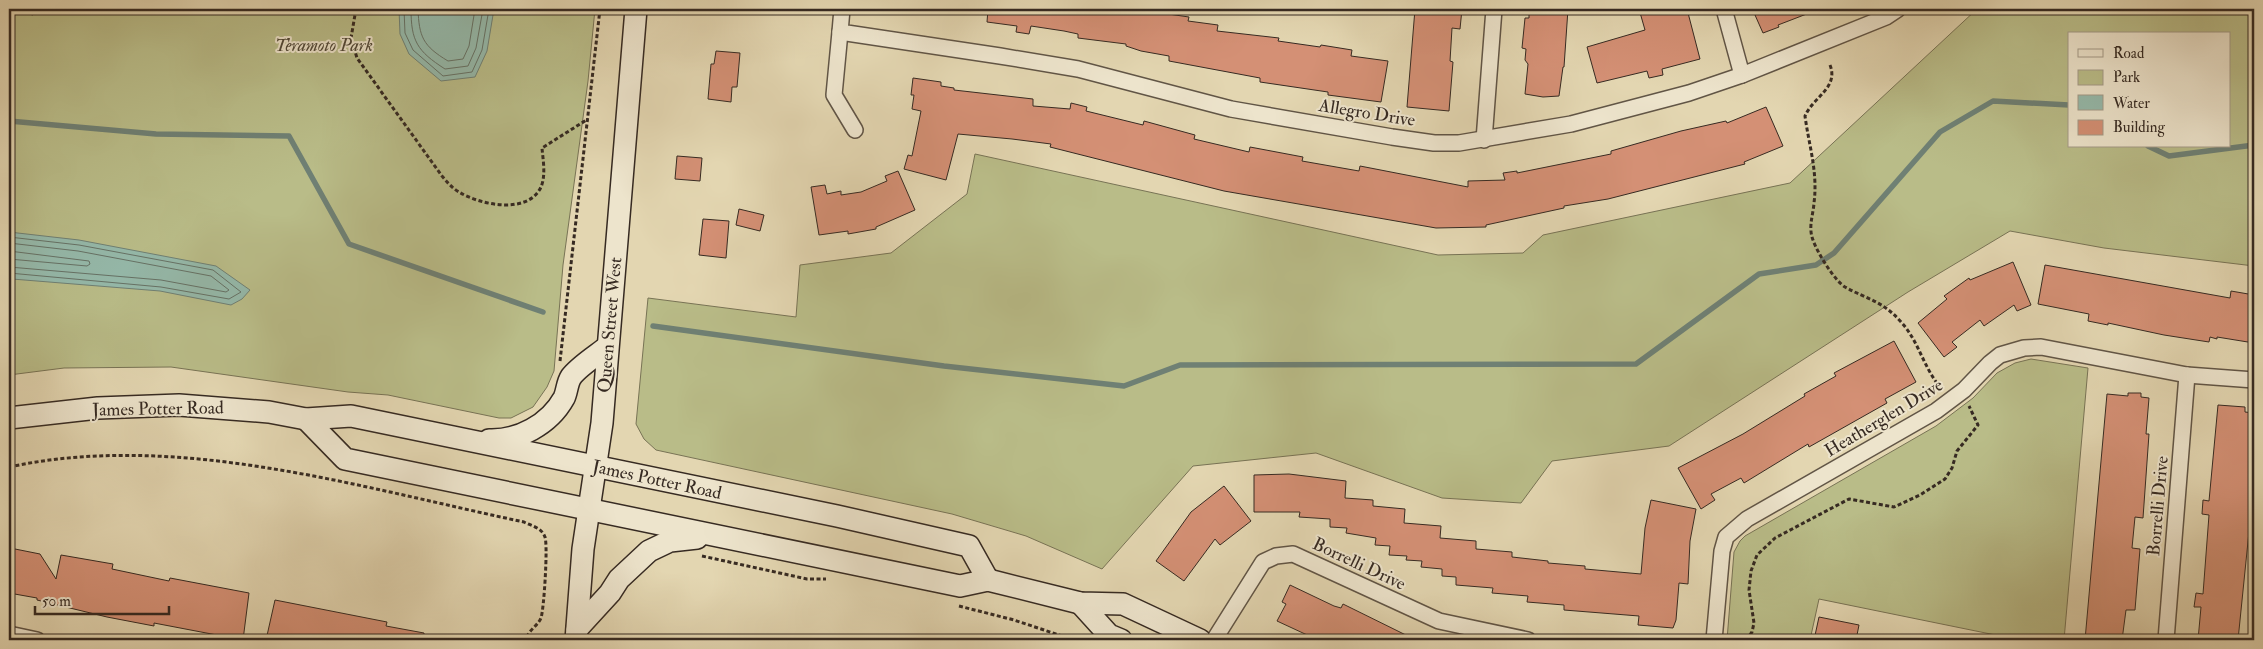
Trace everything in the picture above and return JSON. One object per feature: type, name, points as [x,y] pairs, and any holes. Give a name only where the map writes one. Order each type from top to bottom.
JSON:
[{"type":"main road","name":"Queen Street West","points":[[576,635],[583,549],[602,423],[636,9]]},
{"type":"main road","points":[[464,440],[503,440],[524,434],[540,424],[559,406],[571,377],[607,347]]},
{"type":"main road","name":"James Potter Road","points":[[9,418],[98,408],[179,405],[269,412],[306,419],[351,416],[837,516],[969,546],[988,580]]},
{"type":"main road","points":[[306,419],[345,459],[960,586],[988,580],[1080,603],[1123,604],[1200,640]]},
{"type":"main road","points":[[576,635],[619,579],[649,550],[670,541],[693,538],[732,538]]},
{"type":"main road","points":[[1080,603],[1109,635],[1122,640]]},
{"type":"street","points":[[842,9],[834,95],[855,130]]},
{"type":"street","points":[[1484,140],[1494,9]]},
{"type":"street","points":[[1724,9],[1742,75]]},
{"type":"street","name":"Allegro Drive","points":[[840,32],[1078,69],[1231,109],[1392,137],[1434,143],[1459,143],[1571,124],[1689,93],[1742,75],[1886,17],[1898,9]]},
{"type":"street","name":"Heatherglen Drive","points":[[1714,640],[1722,551],[1726,537],[1747,519],[1936,411],[1964,390],[2000,355],[2018,349],[2041,347],[2187,375],[2254,380]]},
{"type":"street","name":"Borrelli Drive","points":[[2166,640],[2187,375]]},
{"type":"street","name":"Borrelli Drive","points":[[1214,640],[1263,562],[1276,556],[1293,554],[1438,621],[1528,640]]},
{"type":"street","points":[[9,634],[37,640]]},
{"type":"path","points":[[13,9],[33,14]]},
{"type":"path","points":[[356,9],[352,38],[357,58],[442,176],[453,188],[466,196],[506,205],[528,200],[538,191],[542,182],[542,148],[588,119]]},
{"type":"path","points":[[560,365],[574,223],[600,9]]},
{"type":"path","points":[[1830,65],[1833,78],[1830,86],[1808,109],[1805,116],[1815,165],[1814,203],[1810,230],[1813,241],[1837,280],[1845,286],[1880,302],[1895,315],[1907,329],[1936,383]]},
{"type":"path","points":[[1746,640],[1752,632],[1754,623],[1749,590],[1751,571],[1757,556],[1775,538],[1849,499],[1894,507],[1944,479],[1952,468],[1957,450],[1978,425],[1968,406]]},
{"type":"path","points":[[9,467],[47,459],[132,455],[205,459],[326,480],[524,522],[540,529],[545,537],[547,552],[541,618],[530,631],[526,640]]},
{"type":"path","points":[[693,554],[807,579],[834,579]]},
{"type":"path","points":[[957,606],[1014,620],[1074,640]]},
{"type":"green space","name":"Teramoto Park","points":[[9,9],[595,9],[588,81],[563,265],[554,371],[547,387],[533,407],[511,418],[499,418],[388,395],[348,392],[171,367],[64,368],[9,375]]},
{"type":"green space","points":[[1977,9],[2254,9],[2254,266],[2104,248],[2010,231],[1908,292],[1669,446],[1552,461],[1521,503],[1442,498],[1316,453],[1193,466],[1102,569],[1026,536],[952,514],[656,450],[644,439],[636,424],[648,298],[796,317],[800,265],[891,253],[967,194],[975,154],[1438,255],[1523,253],[1543,235],[1790,183]]},
{"type":"green space","points":[[2031,359],[2088,368],[2064,640],[2020,640],[1819,599],[1810,640],[1727,640],[1734,552],[1745,536],[1936,426],[1973,398],[1997,373],[2015,363]]},
{"type":"water","points":[[399,9],[494,9],[487,51],[475,77],[441,81],[409,54],[400,34]]},
{"type":"water","points":[[9,232],[79,240],[216,266],[250,290],[242,299],[231,305],[160,291],[12,279],[9,277]]},
{"type":"building","points":[[988,9],[1134,9],[1189,17],[1188,21],[1218,25],[1217,31],[1279,38],[1278,41],[1352,50],[1351,56],[1388,61],[1381,102],[1328,95],[1328,92],[1260,82],[1260,78],[1169,61],[1169,56],[1141,51],[1126,46],[1126,44],[1078,38],[1078,34],[1064,31],[1031,26],[1029,34],[1016,32],[1017,26],[987,22]]},
{"type":"building","points":[[1415,9],[1462,9],[1460,29],[1452,28],[1450,61],[1453,62],[1449,111],[1407,107]]},
{"type":"building","points":[[1529,9],[1568,9],[1564,67],[1559,96],[1543,97],[1525,94],[1528,64],[1525,60],[1526,49],[1522,48],[1525,18],[1529,18]]},
{"type":"building","points":[[1639,9],[1687,9],[1700,59],[1662,69],[1663,75],[1649,78],[1647,71],[1597,83],[1587,47],[1645,30]]},
{"type":"building","points":[[1757,9],[1817,10],[1763,33],[1755,15],[1759,13]]},
{"type":"building","points":[[716,51],[740,53],[737,87],[732,87],[731,102],[708,99],[711,64],[714,64]]},
{"type":"building","points":[[913,78],[941,82],[941,86],[954,88],[954,90],[1033,99],[1033,106],[1070,109],[1071,103],[1087,107],[1086,111],[1143,125],[1144,121],[1195,135],[1194,139],[1249,152],[1250,147],[1303,157],[1302,161],[1359,171],[1360,166],[1468,187],[1468,181],[1505,180],[1503,173],[1517,171],[1517,173],[1611,154],[1611,151],[1681,131],[1726,121],[1727,123],[1766,107],[1783,146],[1744,162],[1745,164],[1608,199],[1564,206],[1564,208],[1486,225],[1486,227],[1436,228],[1224,191],[1050,147],[1051,144],[1012,139],[958,134],[946,180],[904,169],[908,155],[912,156],[921,111],[912,109],[914,95],[911,95]]},
{"type":"building","points":[[677,156],[702,158],[700,181],[675,179]]},
{"type":"building","points":[[898,171],[915,210],[876,227],[876,229],[848,234],[848,231],[819,235],[811,187],[825,185],[827,194],[841,191],[841,195],[861,192],[887,181],[885,176]]},
{"type":"building","points":[[739,209],[764,215],[760,231],[736,225]]},
{"type":"building","points":[[703,219],[729,221],[726,258],[699,255]]},
{"type":"building","points":[[2013,262],[2031,305],[2017,311],[2014,305],[1984,326],[1980,320],[1952,342],[1957,347],[1944,357],[1918,323],[1947,299],[1944,296],[1969,278],[1970,280]]},
{"type":"building","points":[[2045,265],[2230,298],[2231,291],[2254,295],[2254,343],[2217,337],[2217,339],[2210,337],[2209,342],[2108,323],[2108,325],[2088,321],[2089,314],[2038,304]]},
{"type":"building","points":[[1894,341],[1916,382],[1885,399],[1887,403],[1809,447],[1808,444],[1744,483],[1741,478],[1711,494],[1715,500],[1701,509],[1678,468],[1743,434],[1805,396],[1804,394],[1836,376],[1834,373]]},
{"type":"building","points":[[2128,393],[2141,393],[2141,397],[2149,398],[2146,434],[2149,434],[2143,518],[2135,517],[2132,548],[2140,549],[2135,610],[2126,610],[2122,640],[2085,640],[2107,394],[2128,396]]},
{"type":"building","points":[[2218,405],[2245,407],[2245,412],[2254,413],[2252,502],[2238,640],[2198,640],[2201,607],[2194,607],[2196,593],[2203,594],[2209,515],[2202,514],[2203,500],[2209,501]]},
{"type":"building","points":[[1289,474],[1346,481],[1345,498],[1373,500],[1373,506],[1405,509],[1404,523],[1441,526],[1440,538],[1476,541],[1476,549],[1512,552],[1512,557],[1548,561],[1548,563],[1585,566],[1585,569],[1641,574],[1645,528],[1651,500],[1696,509],[1690,541],[1688,584],[1679,583],[1676,620],[1673,628],[1638,625],[1639,616],[1564,610],[1564,605],[1527,602],[1528,596],[1492,593],[1493,588],[1456,585],[1456,577],[1442,576],[1442,569],[1421,567],[1422,561],[1406,560],[1407,556],[1389,555],[1390,546],[1375,545],[1376,538],[1346,533],[1347,528],[1330,527],[1330,519],[1299,517],[1300,512],[1254,512],[1254,475]]},
{"type":"building","points":[[1224,486],[1251,521],[1220,545],[1215,539],[1184,581],[1156,561],[1191,512]]},
{"type":"building","points":[[15,549],[40,554],[56,579],[61,555],[113,564],[112,569],[169,581],[170,578],[249,593],[243,640],[154,623],[154,626],[107,617],[37,600],[37,598],[9,593],[9,553]]},
{"type":"building","points":[[1290,585],[1334,606],[1341,608],[1343,604],[1416,640],[1318,640],[1277,621],[1286,604],[1282,602]]},
{"type":"building","points":[[275,600],[387,622],[386,626],[424,633],[424,640],[266,640]]},
{"type":"building","points":[[1819,617],[1859,625],[1856,640],[1814,640]]},
{"type":"waterway","points":[[653,326],[944,366],[1124,386],[1180,365],[1636,364],[1759,274],[1816,265],[1834,253],[1940,132],[1993,101],[2068,105]]},
{"type":"waterway","points":[[9,121],[156,134],[289,136],[349,244],[543,312]]},
{"type":"waterway","points":[[2152,148],[2169,156],[2254,145]]}]
